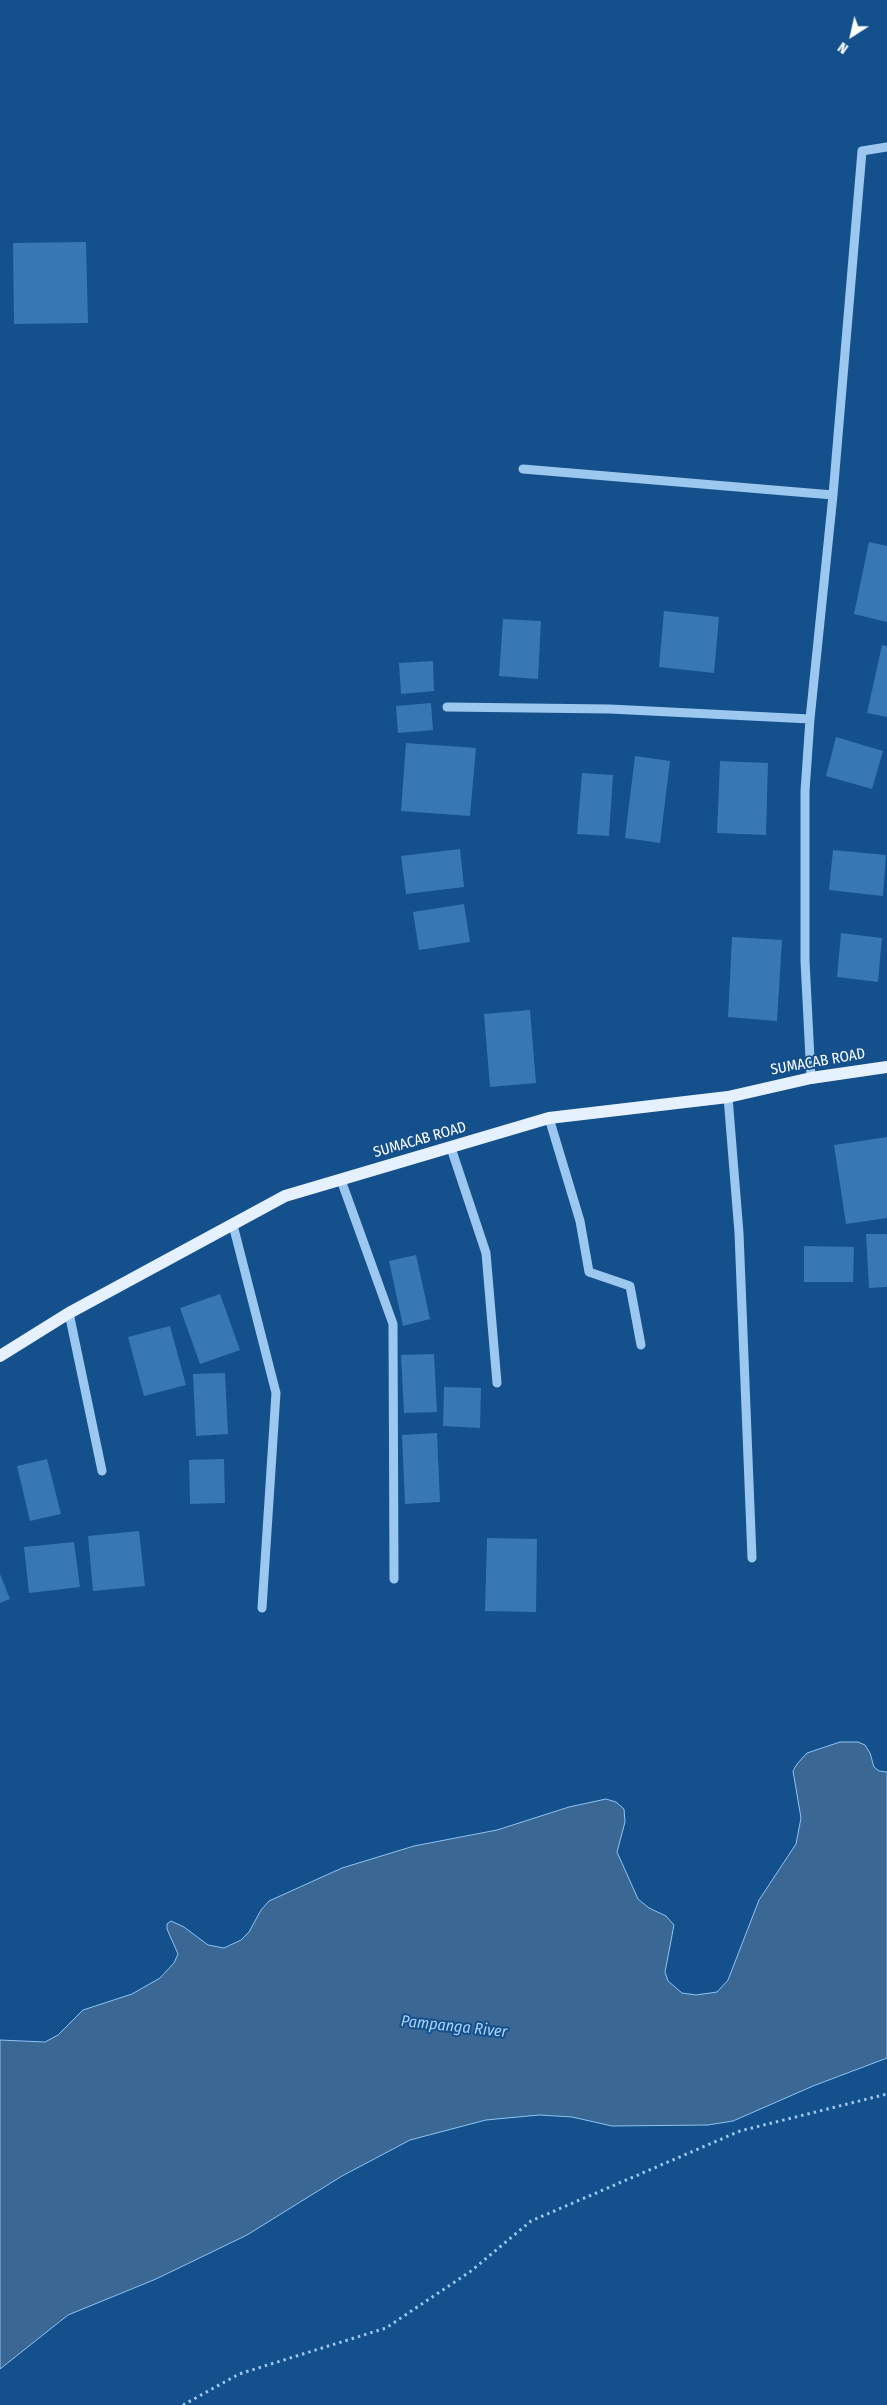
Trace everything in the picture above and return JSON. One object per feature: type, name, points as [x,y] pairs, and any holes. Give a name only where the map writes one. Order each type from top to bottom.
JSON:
[{"type":"main road","name":"SUMACAB ROAD","points":[[0,1356],[69,1313],[285,1196],[549,1118],[728,1096],[811,1078],[887,1067]]},
{"type":"street","points":[[811,1078],[805,961],[805,791],[810,719],[833,495],[862,151],[887,147]]},
{"type":"street","points":[[524,469],[833,495]]},
{"type":"street","points":[[447,707],[610,709],[810,719]]},
{"type":"street","points":[[728,1096],[738,1233],[752,1558]]},
{"type":"street","points":[[549,1118],[580,1221],[589,1272],[630,1286],[641,1345]]},
{"type":"street","points":[[451,1148],[486,1253],[497,1383]]},
{"type":"street","points":[[340,1180],[393,1324],[394,1579]]},
{"type":"street","points":[[233,1225],[276,1393],[262,1608]]},
{"type":"street","points":[[69,1313],[102,1471]]},
{"type":"path","points":[[183,2405],[239,2374],[386,2328],[471,2271],[531,2221],[740,2131],[887,2094]]},
{"type":"water","name":"Pampanga River","points":[[840,1742],[858,1742],[865,1745],[870,1753],[874,1767],[879,1771],[887,1772],[887,2058],[813,2086],[733,2121],[708,2125],[612,2126],[572,2117],[539,2115],[486,2120],[410,2140],[342,2176],[247,2235],[156,2279],[68,2315],[0,2369],[0,2040],[45,2042],[58,2035],[83,2010],[132,1994],[160,1978],[174,1963],[178,1954],[167,1929],[167,1924],[171,1921],[184,1927],[208,1945],[224,1948],[241,1940],[249,1932],[261,1910],[269,1901],[342,1868],[414,1846],[497,1830],[569,1807],[606,1799],[616,1802],[624,1809],[625,1822],[617,1852],[638,1899],[649,1908],[666,1916],[674,1925],[665,1972],[668,1981],[682,1993],[696,1995],[717,1992],[728,1980],[759,1900],[796,1844],[801,1818],[793,1771],[807,1753]]},
{"type":"building","points":[[86,242],[88,323],[14,324],[13,243]]},
{"type":"building","points":[[869,542],[887,546],[887,622],[854,614]]},
{"type":"building","points":[[664,611],[719,617],[714,673],[659,667]]},
{"type":"building","points":[[503,619],[541,621],[538,679],[499,676]]},
{"type":"building","points":[[882,645],[887,646],[887,717],[867,713]]},
{"type":"building","points":[[433,661],[434,691],[401,694],[399,663]]},
{"type":"building","points":[[431,703],[433,730],[398,733],[396,706]]},
{"type":"building","points":[[836,737],[883,751],[872,789],[826,776]]},
{"type":"building","points":[[406,743],[476,748],[470,816],[401,811]]},
{"type":"building","points":[[635,756],[670,761],[660,843],[625,838]]},
{"type":"building","points":[[720,761],[768,763],[766,835],[717,833]]},
{"type":"building","points":[[582,773],[613,775],[609,836],[577,834]]},
{"type":"building","points":[[460,849],[464,887],[406,894],[401,856]]},
{"type":"building","points":[[833,850],[886,855],[883,896],[829,890]]},
{"type":"building","points":[[464,904],[470,942],[419,950],[413,912]]},
{"type":"building","points":[[841,933],[882,938],[878,982],[837,977]]},
{"type":"building","points":[[732,937],[782,940],[777,1021],[728,1017]]},
{"type":"building","points":[[530,1010],[536,1083],[490,1087],[484,1014]]},
{"type":"building","points":[[887,1137],[887,1218],[846,1224],[834,1145]]},
{"type":"building","points":[[866,1234],[887,1234],[887,1287],[869,1288]]},
{"type":"building","points":[[804,1246],[854,1247],[853,1282],[804,1282]]},
{"type":"building","points":[[416,1255],[430,1319],[403,1326],[389,1261]]},
{"type":"building","points":[[220,1294],[240,1350],[200,1364],[180,1308]]},
{"type":"building","points":[[170,1326],[186,1385],[144,1396],[128,1337]]},
{"type":"building","points":[[434,1354],[437,1412],[404,1413],[401,1355]]},
{"type":"building","points":[[225,1373],[228,1434],[196,1436],[193,1374]]},
{"type":"building","points":[[444,1387],[481,1388],[480,1428],[443,1426]]},
{"type":"building","points":[[437,1433],[440,1502],[405,1504],[402,1435]]},
{"type":"building","points":[[47,1459],[61,1514],[30,1521],[17,1466]]},
{"type":"building","points":[[224,1459],[225,1503],[190,1504],[189,1460]]},
{"type":"building","points":[[139,1531],[145,1586],[93,1591],[88,1536]]},
{"type":"building","points":[[487,1538],[537,1539],[536,1612],[485,1611]]},
{"type":"building","points":[[74,1542],[80,1587],[29,1593],[24,1547]]},
{"type":"building","points":[[0,1574],[10,1599],[0,1603]]}]
